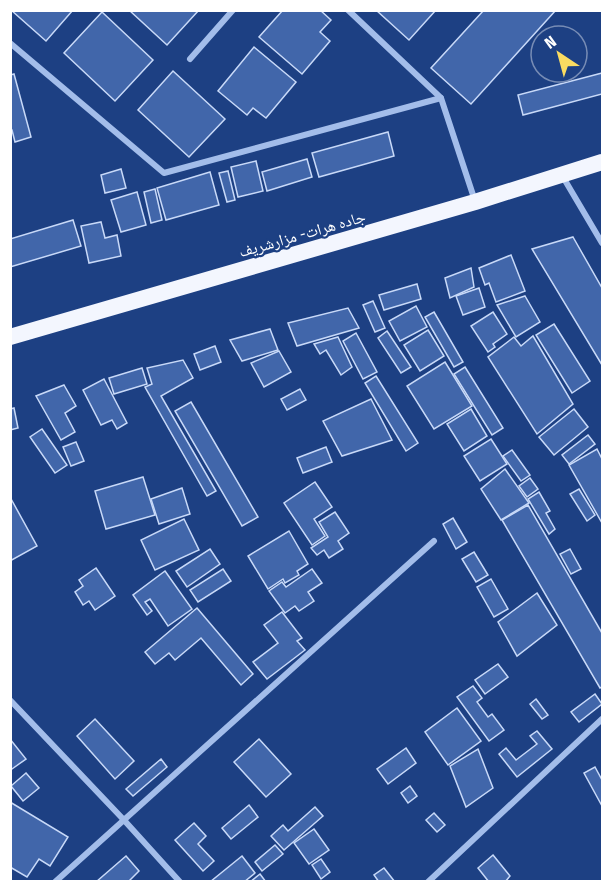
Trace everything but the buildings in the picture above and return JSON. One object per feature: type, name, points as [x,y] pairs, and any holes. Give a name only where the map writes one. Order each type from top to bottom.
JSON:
[{"type":"highway","name":"جاده هرات- مزارشریف","points":[[10,337],[475,202],[603,162]]},
{"type":"street","points":[[190,59],[233,10]]},
{"type":"street","points":[[348,10],[441,98],[475,202]]},
{"type":"street","points":[[10,43],[164,173],[441,98]]},
{"type":"street","points":[[561,174],[603,243]]},
{"type":"street","points":[[55,882],[434,541]]},
{"type":"street","points":[[10,700],[180,882]]},
{"type":"street","points":[[428,882],[603,718]]}]
